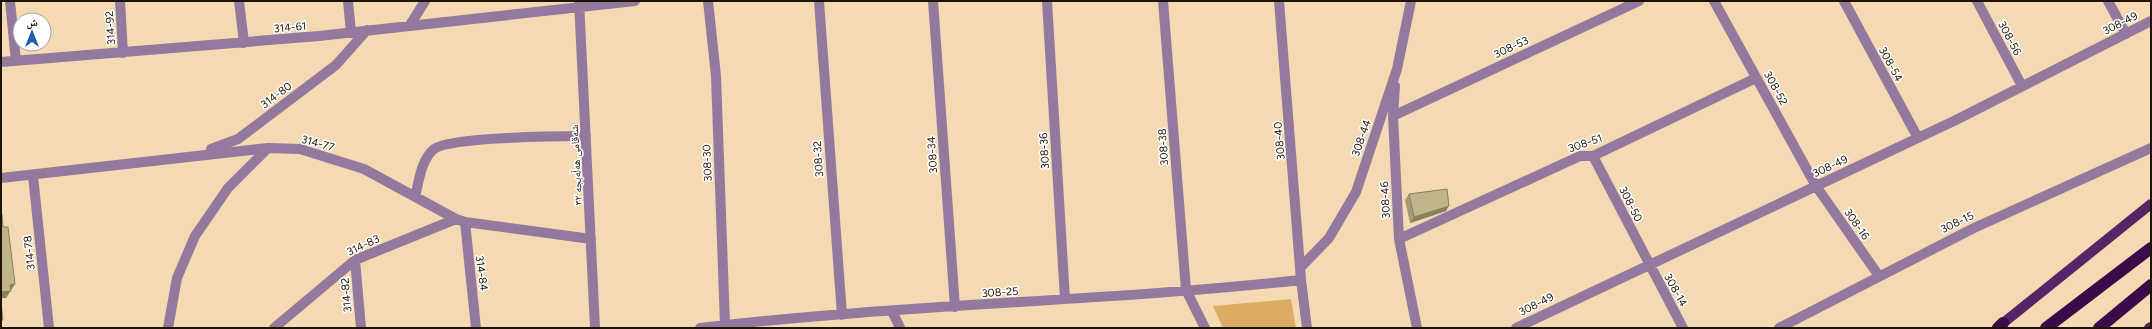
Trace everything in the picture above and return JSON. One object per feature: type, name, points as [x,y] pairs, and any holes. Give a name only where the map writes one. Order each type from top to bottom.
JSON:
[{"type":"highway","points":[[2046,328],[2151,248]]},
{"type":"highway","points":[[2099,328],[2151,285]]},
{"type":"main road","points":[[1999,326],[2151,204]]},
{"type":"street","points":[[10,1],[16,61]]},
{"type":"street","name":"314-92","points":[[120,1],[123,53]]},
{"type":"street","points":[[239,1],[244,43]]},
{"type":"street","points":[[348,1],[352,32]]},
{"type":"street","points":[[410,25],[425,1]]},
{"type":"street","name":"314-61","points":[[1,62],[244,43],[352,32],[580,4],[635,1]]},
{"type":"street","name":"308-30","points":[[708,1],[716,76],[725,325]]},
{"type":"street","name":"308-32","points":[[819,1],[842,315]]},
{"type":"street","name":"308-34","points":[[933,1],[955,307]]},
{"type":"street","name":"308-36","points":[[1047,1],[1065,299]]},
{"type":"street","name":"308-38","points":[[1163,1],[1186,290]]},
{"type":"street","name":"308-40","points":[[1279,1],[1301,280],[1307,328]]},
{"type":"street","name":"308-44","points":[[1301,267],[1329,238],[1356,192],[1397,69],[1411,1]]},
{"type":"street","name":"308-53","points":[[1393,116],[1639,1]]},
{"type":"street","name":"308-52","points":[[1714,1],[1816,186]]},
{"type":"street","name":"308-54","points":[[1844,1],[1918,138]]},
{"type":"street","name":"308-56","points":[[1977,1],[2022,86]]},
{"type":"street","points":[[2108,1],[2126,34]]},
{"type":"street","name":"شەقامی هەڵەبجە ٣٢","points":[[580,4],[596,328]]},
{"type":"street","name":"308-49","points":[[1516,328],[1648,264],[1918,138],[2151,21]]},
{"type":"street","name":"314-80","points":[[184,156],[222,146],[238,139],[336,65],[367,30]]},
{"type":"street","name":"308-46","points":[[1397,69],[1393,116],[1399,239],[1417,328]]},
{"type":"street","name":"308-51","points":[[1399,239],[1580,156],[1593,156],[1756,78]]},
{"type":"street","points":[[415,197],[425,162],[435,148],[451,143],[506,138],[586,136]]},
{"type":"street","points":[[168,328],[177,278],[195,236],[228,188],[268,148]]},
{"type":"street","name":"314-77","points":[[1,178],[33,176],[184,156],[268,148],[300,149],[364,169],[461,221],[591,239]]},
{"type":"street","name":"308-15","points":[[1779,328],[1974,228],[2151,148]]},
{"type":"street","name":"308-50","points":[[1593,156],[1648,264]]},
{"type":"street","name":"314-78","points":[[33,176],[49,328]]},
{"type":"street","name":"308-16","points":[[1816,186],[1879,276]]},
{"type":"street","name":"314-83","points":[[274,328],[355,260],[461,221]]},
{"type":"street","name":"314-84","points":[[461,221],[476,328]]},
{"type":"street","name":"314-82","points":[[355,260],[361,328]]},
{"type":"street","name":"308-14","points":[[1648,264],[1683,328]]},
{"type":"street","name":"308-25","points":[[700,328],[725,325],[774,325],[842,315],[1186,290],[1301,280]]},
{"type":"street","points":[[1186,290],[1205,328]]},
{"type":"street","points":[[892,311],[900,328]]},
{"type":"shaded area","points":[[1291,299],[1296,328],[1223,328],[1213,306]]},
{"type":"building","points":[[1447,189],[1449,206],[1414,217],[1409,194]]},
{"type":"building","points":[[1,214],[3,227],[8,227],[15,284],[10,285],[11,291],[1,292]]},
{"type":"building","points":[[1,302],[3,320],[1,320]]}]
